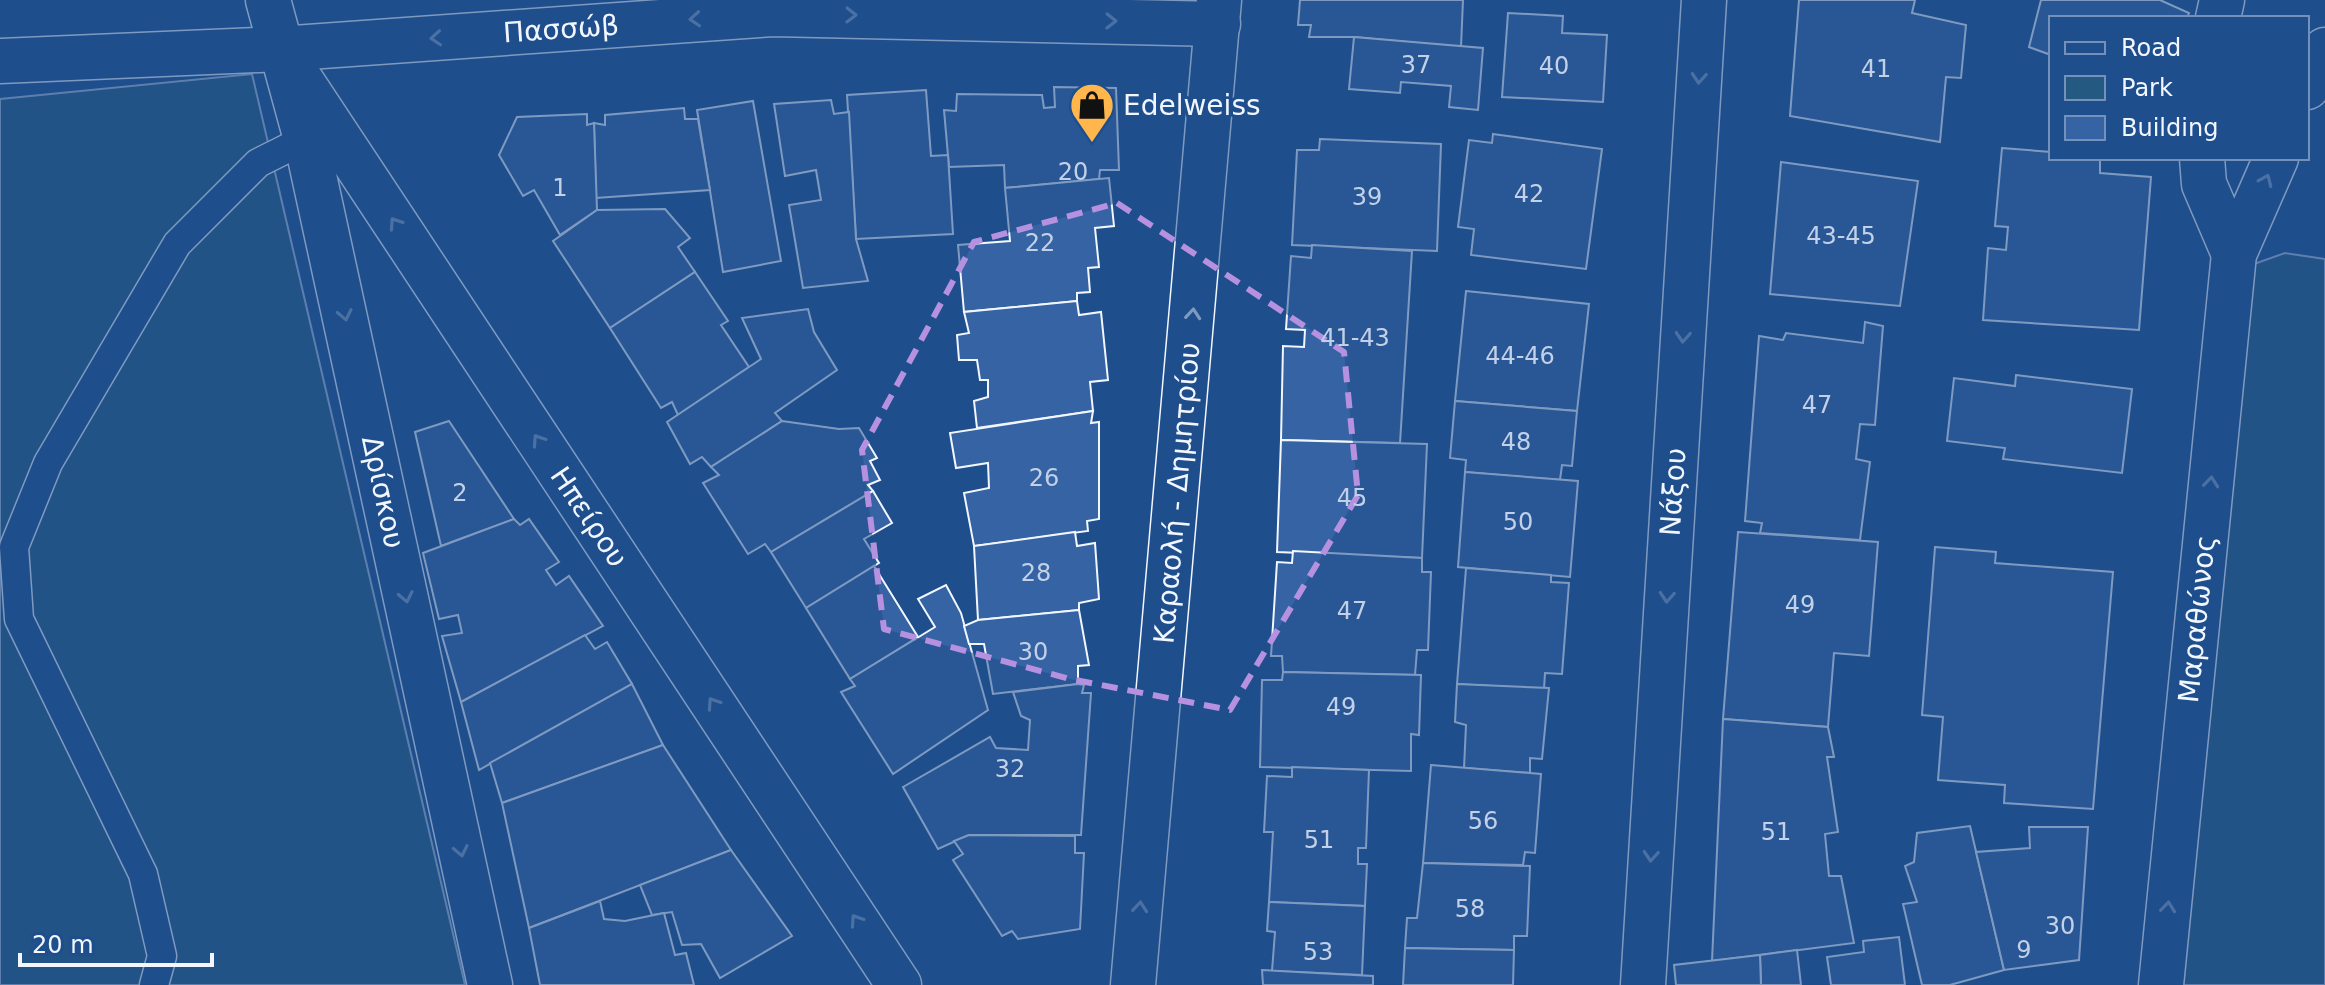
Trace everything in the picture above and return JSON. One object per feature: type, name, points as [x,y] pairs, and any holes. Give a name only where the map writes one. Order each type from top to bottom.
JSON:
[{"type":"street","name":"Δρίσκου","points":[[268,0],[306,139],[490,985]]},
{"type":"street","name":"Νάξου","points":[[1643,985],[1704,0]]},
{"type":"street","name":"Πασσώβ","points":[[0,61],[280,49],[772,7],[1219,12]]},
{"type":"street","name":"Καραολή - Δημητρίου","points":[[1133,985],[1219,12]]},
{"type":"street","name":"Ηπείρου","points":[[280,49],[899,985]]},
{"type":"street","points":[[2309,83],[2325,50]]},
{"type":"street","name":"Μαραθώνος","points":[[2202,160],[2204,184],[2234,254]]},
{"type":"street","name":"Μαραθώνος","points":[[2161,985],[2234,254],[2275,160]]},
{"type":"lane","points":[[154,985],[162,956],[143,874],[19,619],[14,547],[48,463],[177,244],[258,163],[306,139]]},
{"type":"highlighted area","points":[[1117,203],[1344,352],[1358,495],[1230,710],[1070,679],[884,629],[862,450],[974,242]]},
{"type":"green space","points":[[252,74],[465,985],[0,985],[0,99]]},
{"type":"green space","points":[[2285,253],[2325,259],[2325,985],[2178,985],[2254,264]]},
{"type":"building","points":[[1300,0],[1463,0],[1461,47],[1354,37],[1309,37],[1311,25],[1298,25]]},
{"type":"building","points":[[1799,0],[1915,0],[1912,13],[1966,25],[1961,78],[1946,77],[1940,142],[1790,116]]},
{"type":"building","points":[[2041,0],[2160,0],[2189,13],[2188,16],[2049,16],[2049,54],[2029,47]]},
{"type":"building","points":[[1508,13],[1563,16],[1562,33],[1607,35],[1603,102],[1502,97]]},
{"type":"building","points":[[1354,37],[1483,48],[1478,110],[1449,107],[1451,86],[1401,82],[1400,93],[1349,89]]},
{"type":"building","points":[[1054,87],[1116,88],[1119,170],[1100,170],[1099,179],[1005,188],[1004,165],[949,167],[944,110],[956,111],[957,94],[1042,95],[1044,108],[1055,107]]},
{"type":"building","points":[[926,90],[931,156],[948,155],[953,234],[856,239],[847,95]]},
{"type":"building","points":[[831,100],[834,114],[849,112],[856,239],[868,281],[803,288],[789,205],[821,200],[816,170],[785,176],[774,104]]},
{"type":"building","points":[[753,101],[781,261],[723,272],[697,110]]},
{"type":"building","points":[[684,108],[685,119],[698,119],[710,190],[596,198],[594,123],[605,125],[605,115]]},
{"type":"building","points":[[587,114],[587,125],[594,123],[597,210],[560,235],[534,190],[523,196],[499,155],[517,117]]},
{"type":"building","points":[[1493,134],[1602,149],[1586,269],[1471,255],[1474,229],[1458,227],[1469,140],[1492,143]]},
{"type":"building","points":[[1320,139],[1441,144],[1437,251],[1292,245],[1297,150],[1319,150]]},
{"type":"building","points":[[2002,148],[2049,152],[2049,160],[2100,160],[2100,173],[2151,177],[2139,330],[1983,320],[1988,248],[2006,250],[2008,227],[1995,226]]},
{"type":"building","points":[[1781,162],[1918,181],[1900,306],[1770,294]]},
{"type":"building","points":[[1109,178],[1114,226],[1095,228],[1099,267],[1088,268],[1090,292],[1077,293],[1077,301],[964,312],[958,245],[1010,241],[1005,188]]},
{"type":"building","points":[[665,209],[690,238],[678,247],[695,272],[610,328],[553,241],[597,210]]},
{"type":"building","points":[[1312,245],[1412,251],[1400,443],[1281,440],[1283,346],[1304,347],[1305,330],[1286,329],[1291,256],[1311,258]]},
{"type":"building","points":[[695,272],[728,321],[721,325],[749,367],[678,415],[672,402],[661,408],[610,328]]},
{"type":"building","points":[[1466,291],[1589,304],[1577,411],[1455,401]]},
{"type":"building","points":[[1077,301],[1079,315],[1101,312],[1108,380],[1090,382],[1093,411],[977,428],[974,401],[988,397],[988,380],[980,380],[977,360],[959,360],[957,335],[969,333],[964,312]]},
{"type":"building","points":[[808,309],[814,332],[837,370],[775,413],[782,421],[711,467],[702,457],[690,464],[667,422],[761,359],[742,318]]},
{"type":"building","points":[[1865,322],[1883,326],[1875,425],[1860,424],[1856,459],[1870,462],[1860,540],[1760,533],[1762,523],[1745,521],[1759,336],[1783,340],[1786,333],[1863,343]]},
{"type":"building","points":[[2016,375],[2132,389],[2122,473],[2003,459],[2005,448],[1947,441],[1954,378],[2015,386]]},
{"type":"building","points":[[1455,401],[1577,411],[1572,466],[1562,465],[1560,480],[1465,472],[1466,460],[1450,458]]},
{"type":"building","points":[[1093,411],[1091,423],[1099,422],[1099,519],[1087,521],[1088,531],[974,546],[964,493],[989,488],[988,463],[956,468],[950,433]]},
{"type":"building","points":[[449,421],[514,519],[441,546],[415,432]]},
{"type":"building","points":[[782,421],[839,429],[859,428],[877,458],[870,461],[880,480],[868,485],[873,491],[771,552],[765,544],[748,554],[703,483],[719,475],[711,467]]},
{"type":"building","points":[[1281,440],[1427,444],[1422,558],[1277,552]]},
{"type":"building","points":[[1465,472],[1578,481],[1570,577],[1458,567]]},
{"type":"building","points":[[873,491],[892,523],[864,539],[879,563],[806,608],[771,552]]},
{"type":"building","points":[[514,519],[520,525],[529,519],[559,562],[546,570],[556,585],[569,576],[603,626],[461,702],[442,636],[462,633],[458,615],[439,619],[423,553]]},
{"type":"building","points":[[1075,532],[1077,546],[1095,543],[1099,599],[1079,603],[1079,610],[978,620],[974,546]]},
{"type":"building","points":[[1738,532],[1878,542],[1869,656],[1834,653],[1828,727],[1723,719]]},
{"type":"building","points":[[1935,547],[1996,552],[1995,563],[2113,572],[2093,809],[2004,803],[2005,785],[1938,780],[1943,717],[1922,715]]},
{"type":"building","points":[[1293,551],[1422,558],[1422,572],[1431,572],[1428,650],[1417,650],[1415,675],[1283,672],[1282,656],[1271,656],[1277,562],[1292,563]]},
{"type":"building","points":[[874,566],[918,637],[850,679],[806,608]]},
{"type":"building","points":[[1466,568],[1551,575],[1551,582],[1569,583],[1562,674],[1545,673],[1544,689],[1457,684]]},
{"type":"building","points":[[946,585],[961,613],[988,710],[893,774],[841,692],[855,686],[850,679],[935,627],[918,599]]},
{"type":"building","points":[[1079,610],[1089,665],[1078,666],[1078,684],[993,694],[984,644],[969,644],[964,626],[978,620]]},
{"type":"building","points":[[585,635],[595,649],[607,642],[632,684],[479,770],[461,702]]},
{"type":"building","points":[[1283,672],[1421,675],[1419,735],[1411,734],[1411,771],[1260,767],[1262,680],[1282,680]]},
{"type":"building","points":[[632,684],[663,745],[502,803],[490,763]]},
{"type":"building","points":[[1457,684],[1549,688],[1542,759],[1530,758],[1530,773],[1464,768],[1466,725],[1455,722]]},
{"type":"building","points":[[1084,685],[1082,693],[1091,693],[1081,835],[969,835],[938,849],[903,787],[990,737],[996,748],[1028,750],[1030,720],[1021,716],[1013,692]]},
{"type":"building","points":[[1723,719],[1828,727],[1834,757],[1827,757],[1838,832],[1825,834],[1829,876],[1841,876],[1854,943],[1712,961]]},
{"type":"building","points":[[663,745],[731,850],[529,928],[502,803]]},
{"type":"building","points":[[1431,765],[1541,774],[1535,853],[1525,852],[1523,865],[1423,863]]},
{"type":"building","points":[[1292,767],[1369,770],[1366,848],[1358,848],[1358,864],[1367,864],[1365,906],[1269,902],[1273,832],[1264,832],[1267,776],[1292,777]]},
{"type":"building","points":[[1970,826],[2004,970],[1950,985],[1922,985],[1903,904],[1917,902],[1905,866],[1914,862],[1917,833]]},
{"type":"building","points":[[2029,827],[2088,827],[2079,960],[2004,970],[1976,852],[2030,848]]},
{"type":"building","points":[[969,835],[1075,836],[1075,853],[1084,853],[1080,929],[1018,939],[1012,931],[1002,936],[953,860],[963,854],[954,841]]},
{"type":"building","points":[[731,850],[792,936],[720,978],[701,944],[682,945],[672,912],[652,915],[640,885]]},
{"type":"building","points":[[1423,863],[1530,866],[1527,936],[1514,936],[1514,950],[1405,948],[1407,918],[1417,918]]},
{"type":"building","points":[[600,901],[604,919],[625,921],[664,913],[675,955],[686,953],[694,985],[540,985],[529,928]]},
{"type":"building","points":[[1269,902],[1365,906],[1362,975],[1272,971],[1275,932],[1267,931]]},
{"type":"building","points":[[1899,937],[1905,985],[1831,985],[1827,957],[1864,952],[1863,941]]},
{"type":"building","points":[[1405,948],[1514,950],[1513,985],[1403,985]]},
{"type":"building","points":[[1797,950],[1801,985],[1761,985],[1760,955]]},
{"type":"building","points":[[1760,955],[1761,985],[1676,985],[1674,965]]},
{"type":"building","points":[[1262,970],[1373,976],[1373,985],[1263,985]]},
{"type":"place","name":"Edelweiss","points":[[1092,144]]}]
